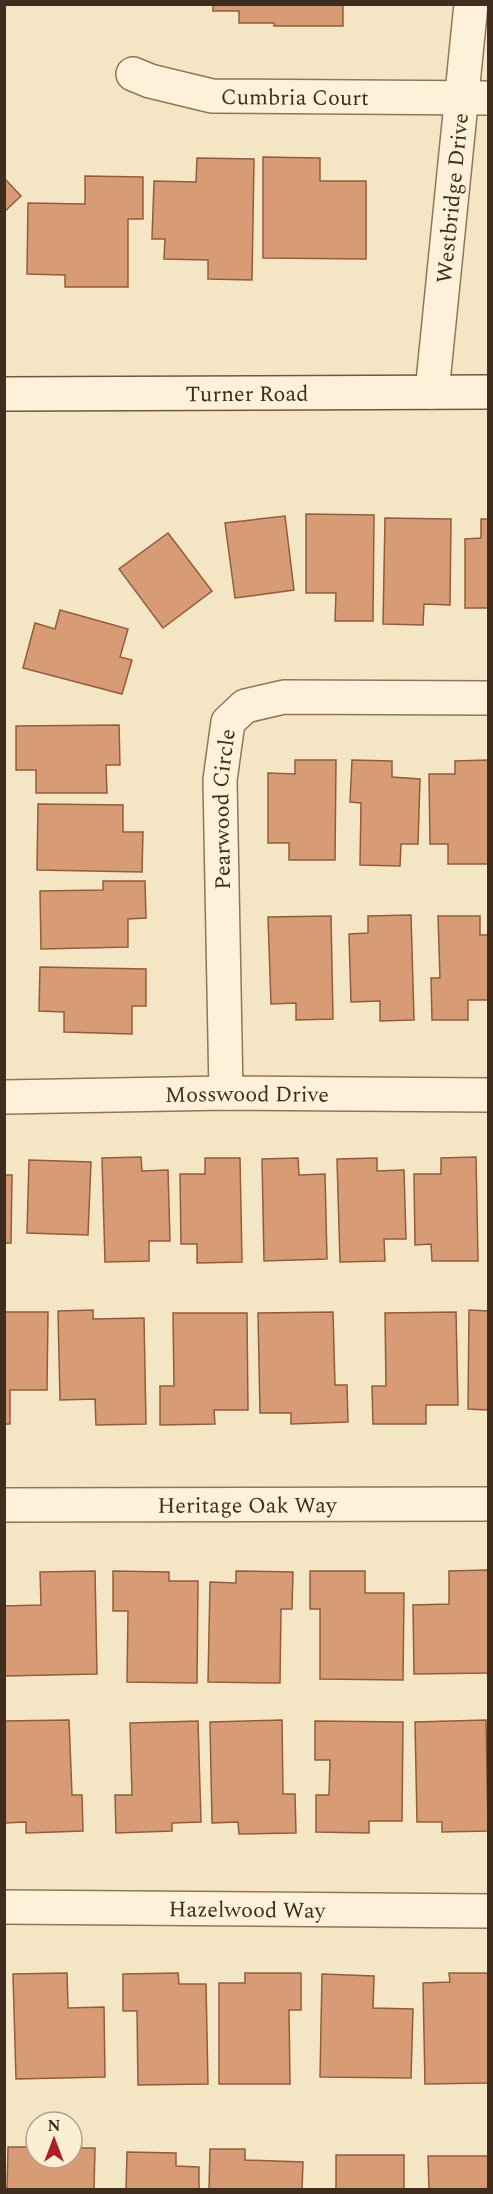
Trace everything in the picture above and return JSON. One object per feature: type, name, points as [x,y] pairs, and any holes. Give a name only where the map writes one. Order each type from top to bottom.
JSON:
[{"type":"street","name":"Westbridge Drive","points":[[432,392],[475,98],[471,4]]},
{"type":"street","name":"Cumbria Court","points":[[133,74],[150,81],[212,96],[475,98]]},
{"type":"street","name":"Turner Road","points":[[4,394],[489,392]]},
{"type":"street","name":"Pearwood Circle","points":[[226,1093],[220,780],[228,722],[244,706],[284,697],[489,698]]},
{"type":"street","name":"Mosswood Drive","points":[[4,1098],[226,1093],[489,1095]]},
{"type":"street","name":"Heritage Oak Way","points":[[4,1505],[489,1504]]},
{"type":"street","name":"Hazelwood Way","points":[[4,1907],[489,1911]]},
{"type":"building","points":[[213,4],[343,4],[343,26],[274,26],[274,23],[239,23],[239,11],[213,11]]},
{"type":"building","points":[[263,157],[320,158],[320,181],[366,181],[366,259],[263,258]]},
{"type":"building","points":[[197,158],[254,159],[252,280],[208,279],[208,260],[164,259],[165,239],[152,239],[154,181],[196,182]]},
{"type":"building","points":[[85,176],[143,177],[143,219],[128,219],[128,287],[65,287],[65,275],[27,274],[28,203],[85,204]]},
{"type":"building","points":[[4,178],[21,196],[4,212]]},
{"type":"building","points":[[306,514],[374,515],[373,621],[335,621],[336,593],[306,593]]},
{"type":"building","points":[[285,516],[294,590],[235,598],[225,523]]},
{"type":"building","points":[[385,518],[451,519],[450,605],[424,604],[423,625],[383,624]]},
{"type":"building","points":[[481,519],[488,519],[488,608],[465,608],[465,539],[481,538]]},
{"type":"building","points":[[168,533],[212,591],[163,628],[119,569]]},
{"type":"building","points":[[60,610],[128,629],[120,657],[132,660],[122,694],[23,668],[35,623],[55,629]]},
{"type":"building","points":[[119,725],[120,765],[106,765],[107,793],[36,793],[36,770],[16,770],[16,726]]},
{"type":"building","points":[[295,760],[336,760],[335,860],[289,860],[289,843],[268,843],[268,773],[295,774]]},
{"type":"building","points":[[352,760],[392,761],[392,777],[420,779],[418,844],[401,844],[400,866],[360,865],[361,803],[350,802]]},
{"type":"building","points":[[488,760],[488,864],[448,864],[448,844],[430,844],[429,774],[455,774],[455,761]]},
{"type":"building","points":[[38,804],[123,805],[123,832],[143,832],[142,872],[37,870]]},
{"type":"building","points":[[103,881],[145,881],[146,918],[128,919],[128,947],[41,949],[40,891],[103,890]]},
{"type":"building","points":[[411,915],[414,1020],[380,1021],[380,1001],[351,1002],[349,934],[368,933],[368,916]]},
{"type":"building","points":[[331,916],[333,1019],[296,1020],[296,1003],[271,1004],[268,917]]},
{"type":"building","points":[[438,916],[480,916],[480,935],[488,935],[488,1000],[468,1000],[468,1020],[432,1020],[431,978],[440,978]]},
{"type":"building","points":[[40,967],[146,969],[146,1006],[132,1006],[132,1034],[64,1032],[64,1012],[39,1011]]},
{"type":"building","points":[[141,1157],[142,1171],[168,1170],[170,1241],[149,1241],[149,1261],[105,1262],[102,1158]]},
{"type":"building","points":[[476,1157],[478,1261],[432,1261],[431,1244],[415,1245],[414,1174],[441,1174],[441,1158]]},
{"type":"building","points":[[205,1158],[240,1158],[242,1262],[197,1263],[197,1244],[181,1244],[180,1174],[205,1174]]},
{"type":"building","points":[[298,1158],[299,1175],[325,1174],[327,1259],[264,1261],[262,1159]]},
{"type":"building","points":[[377,1158],[377,1171],[404,1170],[406,1239],[384,1239],[385,1261],[340,1262],[337,1159]]},
{"type":"building","points":[[29,1160],[91,1162],[88,1235],[27,1233]]},
{"type":"building","points":[[4,1175],[12,1175],[11,1243],[4,1243]]},
{"type":"building","points":[[93,1310],[93,1319],[144,1318],[146,1424],[96,1425],[95,1399],[60,1400],[58,1311]]},
{"type":"building","points":[[469,1310],[488,1311],[488,1410],[468,1409]]},
{"type":"building","points":[[5,1312],[48,1312],[47,1390],[10,1390],[10,1424],[4,1424]]},
{"type":"building","points":[[333,1312],[335,1385],[347,1385],[348,1422],[291,1424],[291,1413],[260,1413],[258,1313]]},
{"type":"building","points":[[456,1312],[458,1405],[426,1405],[426,1424],[373,1424],[372,1386],[386,1386],[385,1313]]},
{"type":"building","points":[[173,1313],[247,1313],[248,1410],[214,1410],[215,1424],[160,1425],[160,1386],[174,1386]]},
{"type":"building","points":[[488,1570],[488,1673],[414,1674],[413,1605],[449,1604],[449,1571]]},
{"type":"building","points":[[95,1571],[97,1674],[5,1676],[4,1606],[41,1605],[40,1572]]},
{"type":"building","points":[[113,1571],[169,1572],[169,1581],[198,1581],[197,1683],[127,1682],[128,1611],[113,1611]]},
{"type":"building","points":[[236,1571],[293,1572],[292,1609],[281,1609],[280,1683],[208,1682],[210,1582],[236,1583]]},
{"type":"building","points":[[310,1571],[365,1571],[365,1593],[404,1593],[403,1680],[320,1679],[320,1609],[310,1609]]},
{"type":"building","points":[[69,1720],[72,1795],[82,1795],[83,1831],[26,1833],[26,1822],[4,1823],[4,1721]]},
{"type":"building","points":[[282,1720],[283,1794],[295,1794],[296,1833],[239,1834],[238,1822],[212,1823],[210,1722]]},
{"type":"building","points":[[486,1720],[488,1831],[442,1832],[442,1822],[417,1822],[415,1722]]},
{"type":"building","points":[[198,1721],[201,1822],[172,1823],[172,1831],[116,1833],[115,1795],[132,1795],[130,1723]]},
{"type":"building","points":[[315,1721],[403,1722],[402,1821],[369,1821],[369,1833],[316,1832],[316,1795],[329,1795],[330,1760],[315,1760]]},
{"type":"building","points":[[67,1973],[68,2008],[104,2007],[105,2077],[16,2079],[13,1974]]},
{"type":"building","points":[[178,1973],[179,1984],[206,1984],[208,2084],[138,2085],[137,2011],[123,2011],[123,1974]]},
{"type":"building","points":[[245,1973],[301,1973],[301,2010],[289,2010],[290,2084],[219,2084],[219,1983],[245,1983]]},
{"type":"building","points":[[449,1973],[488,1973],[488,2083],[425,2084],[423,1983],[450,1982]]},
{"type":"building","points":[[322,1974],[374,1976],[373,2008],[413,2009],[411,2078],[320,2077]]},
{"type":"building","points":[[8,2147],[24,2147],[24,2170],[84,2170],[84,2148],[95,2148],[94,2190],[7,2190]]},
{"type":"building","points":[[210,2149],[245,2149],[245,2160],[303,2162],[302,2190],[209,2190]]},
{"type":"building","points":[[127,2152],[176,2153],[176,2166],[199,2167],[199,2190],[126,2190]]},
{"type":"building","points":[[336,2155],[404,2155],[404,2190],[336,2190]]},
{"type":"building","points":[[428,2156],[488,2156],[488,2190],[429,2190]]}]
